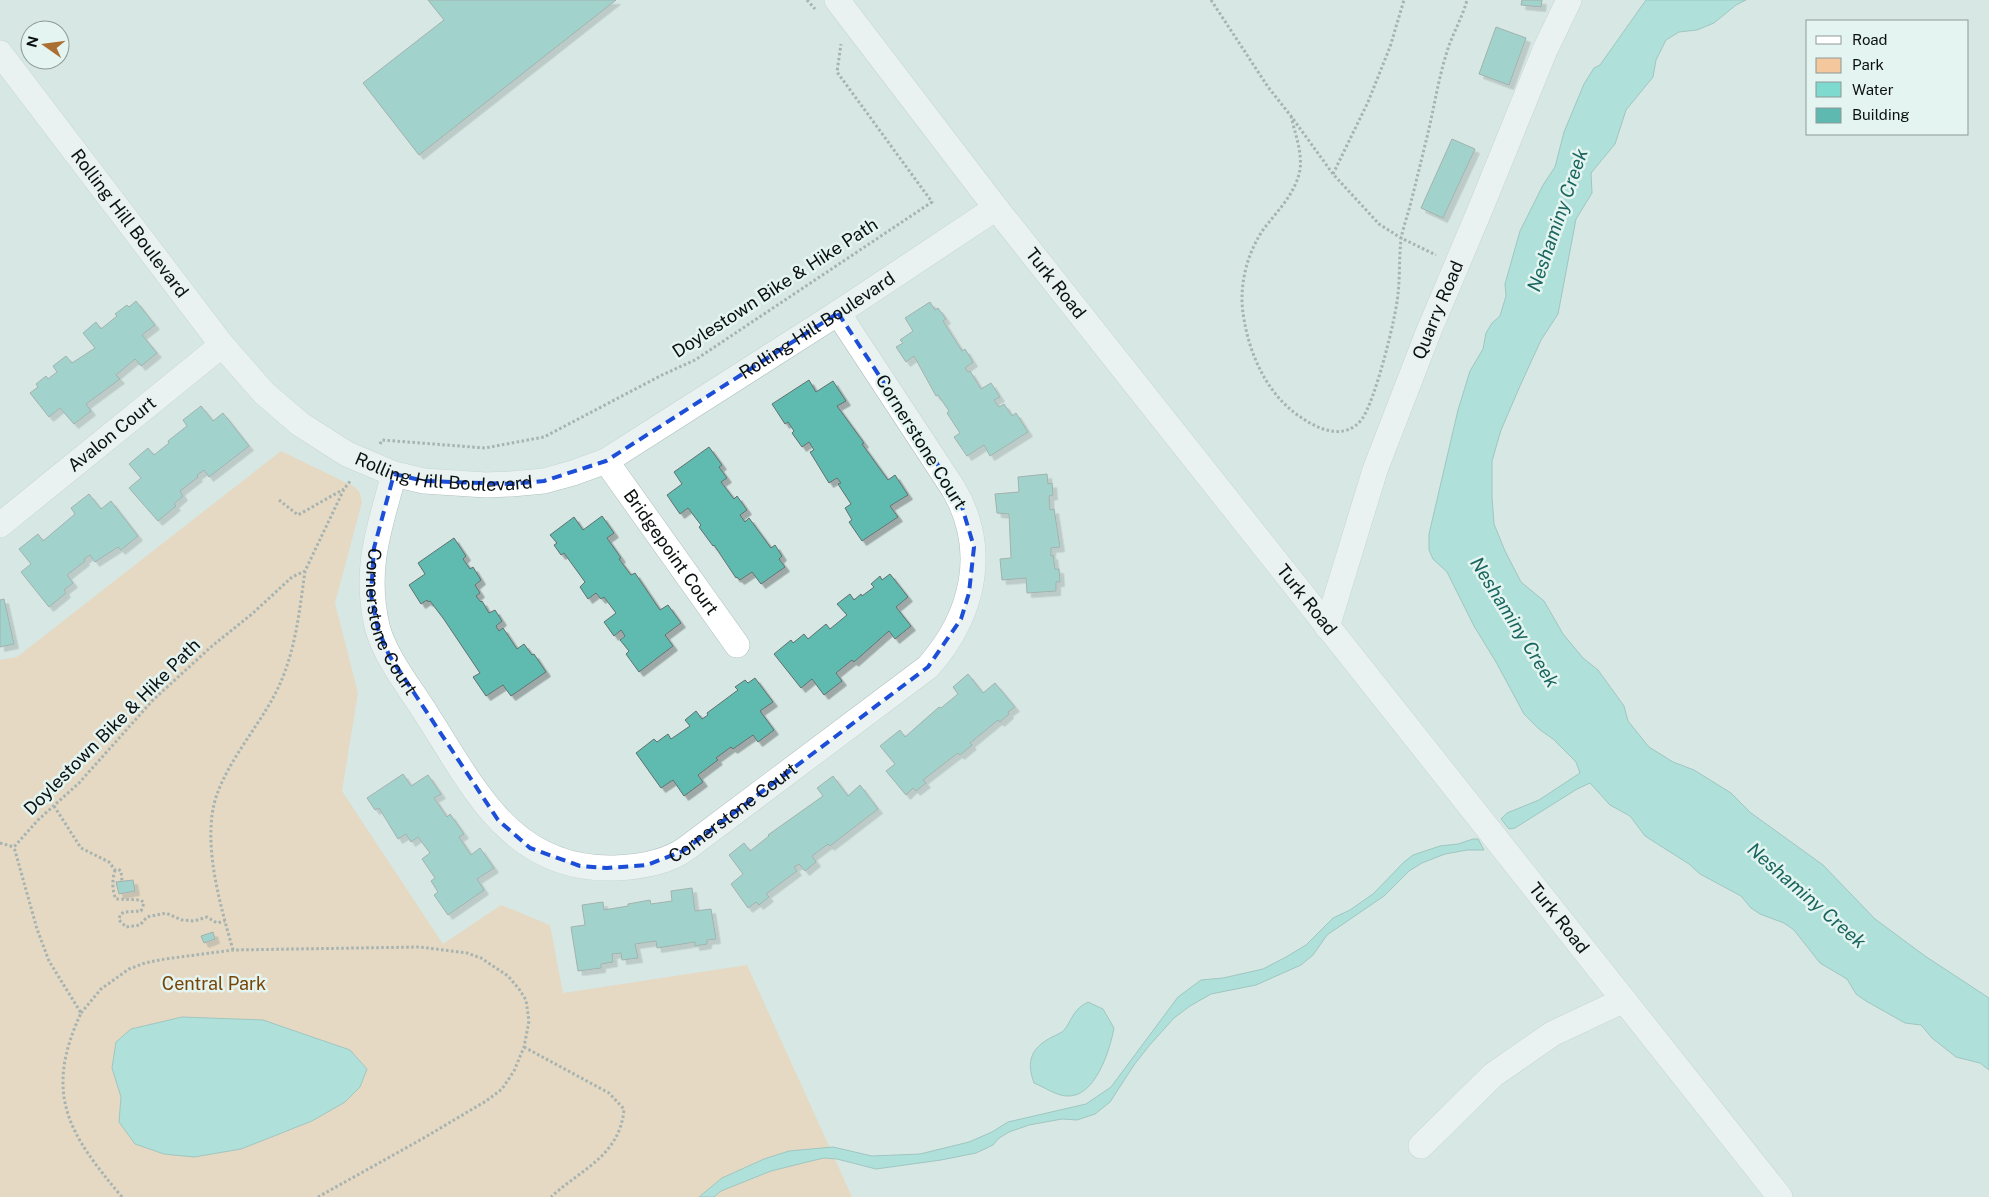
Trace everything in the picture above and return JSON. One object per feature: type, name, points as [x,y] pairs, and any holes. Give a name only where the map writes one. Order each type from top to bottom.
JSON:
[{"type":"street","name":"Quarry Road","points":[[1327,628],[1376,470],[1428,333],[1545,50],[1569,0]]},
{"type":"street","name":"Turk Road","points":[[828,7],[996,208],[1327,628],[1780,1197]]},
{"type":"street","name":"Rolling Hill Boulevard","points":[[0,54],[222,345],[264,393],[300,424],[346,454],[394,474],[424,481],[510,484],[544,481],[606,461],[838,313],[996,208]]},
{"type":"street","name":"Cornerstone Court","points":[[394,474],[374,548],[371,595],[378,629],[389,654],[473,786],[498,820],[516,837],[530,848],[557,859],[580,866],[607,868],[647,865],[664,860],[683,851],[928,667],[949,642],[961,619],[973,567],[974,547],[972,530],[966,512],[953,488],[838,313]]},
{"type":"street","name":"Avalon Court","points":[[0,525],[222,345]]},
{"type":"street","name":"Bridgepoint Court","points":[[606,461],[737,645]]},
{"type":"street","points":[[1421,1146],[1493,1075],[1552,1034],[1624,1000]]},
{"type":"path","points":[[807,0],[828,7]]},
{"type":"path","points":[[1211,0],[1268,87],[1332,174],[1378,224],[1401,238],[1457,265]]},
{"type":"path","points":[[1332,174],[1368,102],[1390,47],[1404,0]]},
{"type":"path","points":[[1291,116],[1300,157],[1300,172],[1294,189],[1255,243],[1243,285],[1244,318],[1248,339],[1258,364],[1278,398],[1303,419],[1321,428],[1338,432],[1350,430],[1362,418],[1374,394],[1398,296],[1401,238],[1427,139],[1445,56],[1467,0]]},
{"type":"path","name":"Doylestown Bike & Hike Path","points":[[14,847],[38,820],[79,783],[153,700],[285,583],[305,570],[344,489],[382,440],[485,448],[544,437],[695,360],[932,202],[837,72],[841,43]]},
{"type":"path","points":[[279,500],[298,516],[344,489]]},
{"type":"path","points":[[233,950],[225,922],[212,850],[213,809],[223,780],[274,695],[287,666],[297,625],[305,570]]},
{"type":"path","points":[[54,806],[81,848],[109,862],[115,870],[118,869],[122,881]]},
{"type":"path","points":[[0,843],[14,847],[37,929],[49,961],[81,1013]]},
{"type":"path","points":[[115,870],[113,882],[116,899],[141,900],[144,903],[141,911],[124,912],[120,915],[119,920],[126,927],[140,925],[147,917],[166,912],[182,920],[194,921],[207,917],[217,923],[225,922]]},
{"type":"path","points":[[122,1197],[91,1160],[80,1143],[67,1111],[64,1068],[72,1034],[81,1013],[102,989],[130,969],[145,963],[165,959],[233,950],[420,947],[467,953],[492,964],[508,976],[526,1000],[529,1021],[524,1047],[514,1071],[502,1089],[486,1101],[318,1197]]},
{"type":"path","points":[[524,1047],[610,1093],[624,1109],[623,1121],[617,1136],[607,1151],[594,1164],[551,1197]]},
{"type":"highlighted area","points":[[838,313],[959,497],[974,547],[969,593],[961,619],[928,667],[683,851],[647,865],[607,868],[580,866],[530,848],[498,820],[389,655],[378,629],[371,595],[374,548],[394,474],[424,481],[511,484],[544,481],[606,461]]},
{"type":"green space","name":"Central Park","points":[[281,451],[353,486],[359,491],[362,502],[335,603],[358,693],[342,791],[443,944],[501,905],[550,925],[563,993],[747,965],[852,1197],[0,1197],[0,660],[17,657]]},
{"type":"water","name":"Neshaminy Creek","points":[[1646,0],[1746,0],[1736,5],[1714,23],[1697,30],[1679,32],[1666,40],[1656,60],[1653,77],[1626,110],[1615,144],[1591,173],[1592,193],[1576,219],[1558,314],[1541,340],[1520,386],[1501,430],[1492,461],[1494,524],[1521,582],[1544,601],[1563,634],[1583,658],[1598,670],[1624,706],[1628,721],[1649,747],[1673,762],[1694,770],[1731,793],[1751,813],[1823,865],[1875,919],[1925,956],[1989,998],[1989,1070],[1980,1063],[1956,1057],[1932,1038],[1921,1025],[1905,1023],[1856,994],[1847,979],[1820,963],[1794,930],[1784,923],[1760,914],[1751,908],[1741,896],[1700,874],[1689,864],[1645,836],[1630,816],[1610,805],[1590,783],[1577,789],[1515,828],[1509,829],[1501,819],[1507,813],[1539,800],[1580,773],[1576,762],[1524,714],[1474,626],[1447,572],[1433,559],[1429,550],[1429,534],[1458,410],[1470,371],[1483,349],[1486,333],[1492,323],[1500,316],[1506,296],[1505,284],[1520,231],[1543,185],[1555,167],[1564,132],[1584,84],[1594,68],[1600,65]]},
{"type":"water","points":[[1478,839],[1484,850],[1467,850],[1445,854],[1422,863],[1409,871],[1384,896],[1327,935],[1313,955],[1301,965],[1256,985],[1211,994],[1190,1006],[1174,1018],[1148,1047],[1110,1102],[1095,1114],[1077,1120],[1062,1119],[1029,1125],[1009,1132],[999,1138],[993,1145],[976,1153],[876,1169],[837,1159],[824,1158],[771,1171],[721,1191],[714,1197],[699,1197],[722,1178],[764,1159],[789,1151],[833,1147],[872,1156],[920,1154],[969,1142],[992,1132],[1008,1122],[1086,1104],[1111,1087],[1178,997],[1201,980],[1223,978],[1263,969],[1306,945],[1333,918],[1350,910],[1373,894],[1413,855],[1440,846],[1458,844]]},
{"type":"water","points":[[1088,1002],[1103,1009],[1114,1028],[1100,1071],[1086,1089],[1077,1095],[1063,1096],[1034,1083],[1030,1068],[1035,1051],[1045,1041],[1061,1033],[1077,1011]]},
{"type":"water","points":[[182,1017],[263,1020],[350,1050],[367,1069],[360,1087],[345,1102],[312,1121],[241,1149],[194,1157],[164,1154],[135,1144],[119,1122],[121,1097],[112,1068],[116,1042],[131,1029]]},
{"type":"building","points":[[428,0],[616,0],[419,155],[363,83],[444,20]]},
{"type":"building","points":[[1522,0],[1542,0],[1541,7],[1521,5]]},
{"type":"building","points":[[1496,27],[1526,38],[1509,85],[1479,74]]},
{"type":"building","points":[[1452,139],[1475,149],[1443,218],[1421,208]]},
{"type":"building","points":[[136,301],[155,325],[142,335],[157,353],[141,366],[135,359],[116,375],[120,379],[86,404],[91,411],[74,424],[60,408],[49,417],[30,393],[38,387],[36,384],[46,376],[48,379],[57,372],[53,366],[66,356],[72,363],[95,348],[83,333],[96,322],[101,329],[117,316],[115,314]]},
{"type":"building","points":[[930,302],[935,310],[938,308],[946,319],[943,321],[962,351],[965,349],[973,362],[965,368],[968,372],[970,371],[981,389],[991,383],[1000,397],[994,400],[999,407],[1004,404],[1012,416],[1016,413],[1028,432],[990,456],[984,445],[967,456],[954,437],[960,433],[947,413],[949,411],[938,395],[936,396],[914,356],[906,362],[896,347],[903,343],[900,340],[913,331],[905,318]]},
{"type":"building","points":[[809,380],[816,392],[833,381],[846,401],[837,406],[864,443],[862,444],[888,480],[895,475],[908,495],[890,506],[898,517],[862,541],[849,522],[852,520],[845,508],[851,504],[838,484],[841,483],[837,478],[829,483],[810,452],[814,450],[809,442],[802,447],[792,433],[794,431],[788,422],[785,424],[772,404]]},
{"type":"building","points":[[201,406],[213,421],[223,413],[249,446],[209,477],[204,470],[197,475],[198,477],[180,491],[183,496],[174,504],[176,506],[158,521],[129,488],[141,478],[129,464],[148,448],[154,455],[169,443],[168,441],[187,426],[183,420]]},
{"type":"building","points":[[709,447],[722,465],[719,467],[727,478],[721,482],[734,499],[737,496],[747,510],[740,515],[745,522],[749,518],[771,548],[775,545],[782,556],[779,559],[785,567],[761,584],[752,572],[740,580],[736,578],[714,545],[699,527],[701,525],[688,508],[680,514],[667,495],[682,484],[674,472]]},
{"type":"building","points":[[1047,474],[1048,484],[1052,483],[1053,495],[1049,496],[1050,510],[1054,509],[1060,547],[1051,548],[1051,556],[1053,555],[1055,569],[1059,569],[1060,582],[1056,582],[1056,591],[1027,593],[1026,578],[1002,580],[1000,559],[1011,558],[1009,514],[997,513],[995,494],[1019,492],[1018,477]]},
{"type":"building","points":[[89,494],[101,509],[111,501],[138,536],[121,550],[118,547],[95,562],[90,555],[84,559],[85,561],[67,575],[73,583],[64,590],[66,593],[49,607],[21,572],[31,564],[19,549],[38,534],[43,541],[75,514],[71,508]]},
{"type":"building","points":[[602,516],[614,533],[607,538],[621,558],[619,559],[631,575],[635,573],[660,610],[668,605],[681,623],[665,635],[673,646],[639,672],[626,654],[629,651],[620,640],[625,636],[621,630],[614,636],[604,622],[616,613],[604,597],[601,599],[596,593],[588,599],[580,587],[585,582],[564,553],[561,555],[554,545],[557,543],[550,535],[574,517],[583,530]]},
{"type":"building","points":[[454,538],[466,556],[463,559],[470,569],[473,567],[481,580],[475,585],[480,593],[476,596],[482,601],[489,613],[495,610],[502,621],[496,626],[499,631],[503,628],[517,649],[524,644],[532,655],[534,654],[546,672],[511,696],[503,685],[486,696],[473,677],[480,673],[443,618],[430,601],[428,602],[427,600],[421,604],[409,585],[425,574],[418,563]]},
{"type":"building","points":[[890,574],[908,597],[896,607],[911,626],[895,639],[889,631],[854,662],[852,660],[836,673],[842,681],[824,695],[812,679],[801,688],[774,654],[791,640],[793,643],[804,634],[808,639],[826,624],[830,629],[847,615],[837,604],[850,594],[854,600],[861,594],[862,596],[874,587],[871,584],[880,576],[882,580]]},
{"type":"building","points":[[4,599],[14,644],[0,647],[0,600]]},
{"type":"building","points":[[968,674],[983,693],[995,683],[1015,707],[1000,722],[998,720],[970,743],[972,745],[960,755],[958,753],[923,780],[926,783],[916,791],[913,788],[906,795],[886,771],[895,764],[880,746],[900,730],[905,737],[939,707],[941,708],[958,694],[953,687]]},
{"type":"building","points":[[755,678],[773,702],[760,711],[774,730],[758,742],[753,735],[716,758],[718,760],[698,775],[703,782],[684,796],[673,780],[661,788],[636,753],[654,739],[657,742],[668,734],[671,739],[690,726],[685,720],[696,711],[702,719],[708,715],[707,713],[738,690],[735,687],[745,680],[748,683]]},
{"type":"building","points":[[403,774],[411,786],[428,775],[441,794],[434,798],[447,817],[450,814],[464,834],[459,837],[471,855],[480,848],[494,868],[477,879],[484,890],[448,915],[434,895],[438,892],[431,881],[435,878],[422,859],[430,853],[418,837],[411,842],[406,834],[398,839],[379,808],[375,810],[367,798]]},
{"type":"building","points":[[833,776],[848,796],[860,785],[878,809],[830,846],[828,844],[812,856],[816,862],[805,871],[799,864],[794,867],[797,871],[766,894],[769,897],[759,905],[756,902],[748,908],[731,884],[743,874],[729,855],[744,843],[750,851],[768,835],[823,796],[817,788]]},
{"type":"building","points":[[133,880],[135,891],[119,894],[116,882]]},
{"type":"building","points":[[692,888],[695,911],[711,909],[716,939],[707,940],[707,944],[695,946],[695,942],[657,948],[656,941],[635,944],[638,958],[622,960],[621,953],[612,954],[613,962],[601,964],[601,968],[578,971],[571,927],[585,925],[582,905],[603,902],[604,910],[650,900],[651,904],[672,901],[671,891]]},
{"type":"building","points":[[213,932],[215,939],[204,943],[201,936]]}]
